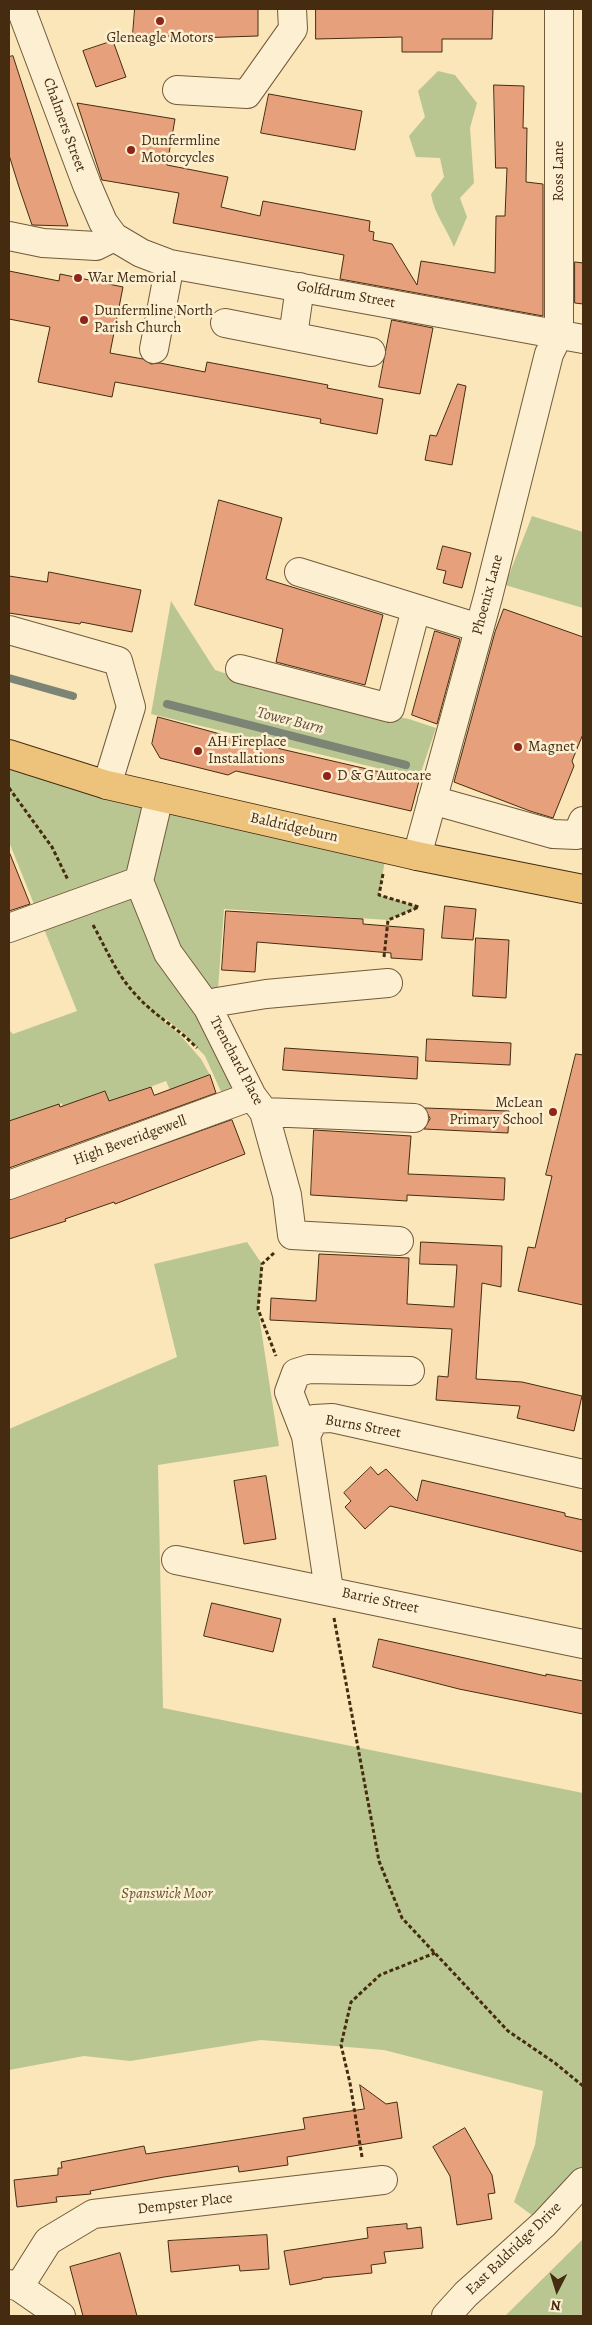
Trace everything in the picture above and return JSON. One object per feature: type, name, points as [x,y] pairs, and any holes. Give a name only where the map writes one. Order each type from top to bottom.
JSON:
[{"type":"main road","name":"Baldridgeburn","points":[[9,754],[106,785],[417,856],[583,889]]},
{"type":"street","name":"Chalmers Street","points":[[21,9],[87,185],[103,222],[114,237]]},
{"type":"street","points":[[177,90],[247,94],[293,29],[292,9]]},
{"type":"street","name":"Ross Lane","points":[[559,9],[571,336]]},
{"type":"street","points":[[9,236],[43,243],[96,246],[114,237]]},
{"type":"street","name":"Golfdrum Street","points":[[114,237],[140,253],[170,264],[571,336]]},
{"type":"street","points":[[154,349],[170,264]]},
{"type":"street","points":[[293,336],[300,287]]},
{"type":"street","points":[[225,323],[371,352]]},
{"type":"street","name":"Phoenix Lane","points":[[417,856],[488,597],[549,354],[571,336]]},
{"type":"street","points":[[299,572],[479,628]]},
{"type":"street","points":[[240,669],[390,708],[416,609]]},
{"type":"street","points":[[9,630],[118,661],[132,707],[106,785]]},
{"type":"street","points":[[9,928],[139,881],[159,797]]},
{"type":"street","points":[[432,800],[553,834],[577,835],[583,821]]},
{"type":"street","name":"Trenchard Place","points":[[139,881],[168,953],[208,1008],[258,1104],[287,1196],[292,1235]]},
{"type":"street","points":[[208,1008],[217,1002],[266,994],[385,982]]},
{"type":"street","points":[[258,1104],[414,1118]]},
{"type":"street","name":"High Beveridgewell","points":[[9,1185],[258,1104]]},
{"type":"street","points":[[292,1235],[398,1241]]},
{"type":"street","points":[[306,1436],[289,1392],[296,1372],[309,1369],[410,1370]]},
{"type":"street","name":"Burns Street","points":[[329,1590],[306,1436],[314,1419],[332,1418],[583,1474]]},
{"type":"street","name":"Barrie Street","points":[[176,1560],[329,1590],[583,1644]]},
{"type":"street","name":"Dempster Place","points":[[61,2316],[14,2286],[48,2240],[93,2214],[375,2181]]},
{"type":"street","name":"East Baldridge Drive","points":[[446,2316],[466,2294],[544,2224],[581,2187]]},
{"type":"path","points":[[9,788],[52,847],[118,974],[139,998],[182,1032],[199,1050]]},
{"type":"path","points":[[385,982],[388,920],[419,907],[379,895],[387,849]]},
{"type":"path","points":[[289,1392],[258,1309],[262,1264],[292,1235]]},
{"type":"path","points":[[329,1590],[378,1861],[402,1918],[508,2031],[556,2063],[583,2086]]},
{"type":"path","points":[[375,2181],[341,2045],[351,2002],[380,1975],[435,1953]]},
{"type":"green space","points":[[438,71],[455,75],[477,103],[470,128],[474,183],[460,198],[467,217],[454,247],[435,208],[431,194],[444,177],[440,158],[416,157],[409,136],[425,117],[418,91]]},
{"type":"green space","points":[[532,516],[583,532],[583,608],[505,585]]},
{"type":"green space","points":[[171,601],[215,670],[307,700],[409,719],[436,728],[419,778],[151,714]]},
{"type":"green space","points":[[9,754],[387,849],[379,895],[419,907],[388,920],[224,909],[217,1002],[252,1096],[227,1105],[205,1056],[182,1032],[165,1018],[161,1019],[180,1035],[201,1059],[210,1075],[170,1090],[166,1081],[109,1102],[105,1091],[63,1106],[61,1103],[10,1154],[9,1030],[13,1034],[77,1011],[9,842]]},
{"type":"green space","name":"Spanswick Moor","points":[[247,1242],[262,1264],[258,1309],[279,1446],[158,1465],[163,1708],[583,1793],[583,2182],[544,2224],[514,2202],[535,2145],[543,2091],[384,2050],[261,2040],[130,2061],[84,2056],[9,2070],[9,1429],[177,1357],[154,1264]]},
{"type":"green space","points":[[583,2239],[583,2316],[505,2316]]},
{"type":"building","points":[[135,9],[258,9],[258,36],[196,38],[133,34]]},
{"type":"building","points":[[316,9],[493,9],[492,39],[442,39],[442,52],[402,52],[402,37],[316,39]]},
{"type":"building","points":[[113,41],[126,77],[96,87],[83,51]]},
{"type":"building","points":[[13,56],[68,226],[32,225],[19,187],[9,155],[9,57]]},
{"type":"building","points":[[494,85],[524,86],[523,128],[527,128],[526,182],[543,184],[543,316],[340,279],[344,255],[173,223],[179,193],[102,180],[77,103],[175,119],[167,165],[228,177],[221,207],[260,216],[263,201],[370,221],[369,231],[374,232],[373,240],[392,244],[417,285],[421,261],[495,273],[496,216],[505,216],[507,168],[496,168]]},
{"type":"building","points":[[269,94],[362,111],[355,150],[261,133]]},
{"type":"building","points":[[575,262],[583,263],[583,304],[575,303]]},
{"type":"building","points":[[9,271],[59,281],[60,274],[123,287],[110,353],[143,359],[151,364],[160,363],[205,372],[207,362],[328,385],[327,388],[383,399],[377,434],[320,423],[321,419],[115,382],[112,397],[38,382],[50,327],[9,319]]},
{"type":"building","points":[[392,320],[433,328],[420,394],[379,387]]},
{"type":"building","points":[[458,384],[466,386],[452,465],[425,460],[430,435],[436,436]]},
{"type":"building","points":[[219,500],[282,518],[266,579],[383,615],[365,685],[276,662],[283,629],[195,605]]},
{"type":"building","points":[[443,546],[471,553],[462,588],[443,583],[446,571],[437,569]]},
{"type":"building","points":[[49,572],[141,590],[132,632],[81,622],[80,624],[9,613],[9,576],[47,582]]},
{"type":"building","name":"Magnet","points":[[504,609],[583,637],[583,734],[572,761],[574,766],[553,818],[454,782],[495,632]]},
{"type":"building","points":[[435,631],[460,639],[437,724],[412,715]]},
{"type":"building","name":"D & G Autocare","points":[[158,717],[242,740],[419,781],[411,811],[236,771],[228,775],[160,758],[152,744]]},
{"type":"building","points":[[9,855],[30,904],[9,911]]},
{"type":"building","points":[[445,906],[476,909],[473,940],[442,938]]},
{"type":"building","points":[[226,911],[363,919],[363,924],[424,929],[422,960],[391,958],[391,953],[257,942],[255,972],[222,970]]},
{"type":"building","points":[[476,938],[509,940],[506,998],[473,996]]},
{"type":"building","points":[[427,1039],[511,1043],[510,1065],[426,1061]]},
{"type":"building","points":[[285,1048],[418,1057],[417,1079],[283,1070]]},
{"type":"building","points":[[576,1054],[583,1055],[583,1305],[518,1291],[528,1247],[535,1248],[552,1176],[546,1175]]},
{"type":"building","points":[[210,1075],[216,1093],[9,1168],[9,1121],[59,1104],[60,1107],[105,1091],[109,1101],[151,1087],[154,1095]]},
{"type":"building","points":[[425,1108],[509,1111],[508,1133],[424,1129],[430,1119]]},
{"type":"building","points":[[232,1120],[245,1154],[115,1204],[114,1202],[65,1219],[66,1221],[9,1239],[9,1200]]},
{"type":"building","points":[[314,1130],[411,1136],[408,1174],[505,1178],[504,1200],[407,1195],[407,1201],[311,1195]]},
{"type":"building","points":[[421,1242],[502,1246],[501,1287],[482,1283],[476,1379],[522,1382],[582,1396],[574,1431],[517,1418],[520,1406],[436,1400],[438,1376],[448,1377],[452,1329],[270,1320],[271,1298],[316,1301],[319,1254],[409,1258],[407,1304],[454,1307],[457,1265],[420,1264]]},
{"type":"building","points":[[371,1467],[378,1475],[386,1469],[417,1501],[422,1480],[565,1513],[565,1516],[583,1520],[583,1552],[390,1506],[365,1529],[345,1507],[351,1501],[344,1493]]},
{"type":"building","points":[[266,1476],[276,1539],[244,1544],[234,1481]]},
{"type":"building","points":[[212,1603],[281,1619],[273,1652],[204,1636]]},
{"type":"building","points":[[379,1639],[546,1676],[546,1674],[583,1681],[583,1714],[459,1689],[373,1667]]},
{"type":"building","points":[[360,2085],[386,2104],[397,2102],[402,2138],[287,2157],[288,2165],[239,2172],[238,2166],[164,2177],[90,2191],[91,2194],[56,2197],[57,2202],[17,2207],[14,2180],[58,2175],[58,2168],[62,2168],[61,2162],[144,2146],[146,2154],[305,2129],[303,2118],[364,2109]]},
{"type":"building","points":[[465,2128],[492,2175],[495,2193],[488,2194],[492,2219],[457,2225],[450,2176],[433,2147]]},
{"type":"building","points":[[407,2224],[407,2229],[421,2227],[423,2248],[384,2252],[386,2263],[371,2265],[372,2273],[322,2278],[290,2285],[284,2251],[368,2238],[367,2228]]},
{"type":"building","points":[[267,2235],[269,2269],[240,2271],[239,2265],[171,2272],[168,2241]]},
{"type":"building","points":[[120,2253],[137,2316],[83,2316],[70,2267]]},
{"type":"waterway","name":"Tower Burn","points":[[9,678],[73,696]]},
{"type":"waterway","name":"Tower Burn","points":[[167,704],[406,765]]},
{"type":"place","name":"Gleneagle Motors","points":[[160,21]]},
{"type":"place","name":"Dunfermline Motorcycles","points":[[131,150]]},
{"type":"place","name":"War Memorial","points":[[78,278]]},
{"type":"place","name":"Dunfermline North Parish Church","points":[[84,320]]},
{"type":"place","name":"Magnet","points":[[518,747]]},
{"type":"place","name":"AH Fireplace Installations","points":[[198,751]]},
{"type":"place","name":"D & G Autocare","points":[[327,776]]},
{"type":"place","name":"McLean Primary School","points":[[553,1112]]}]
